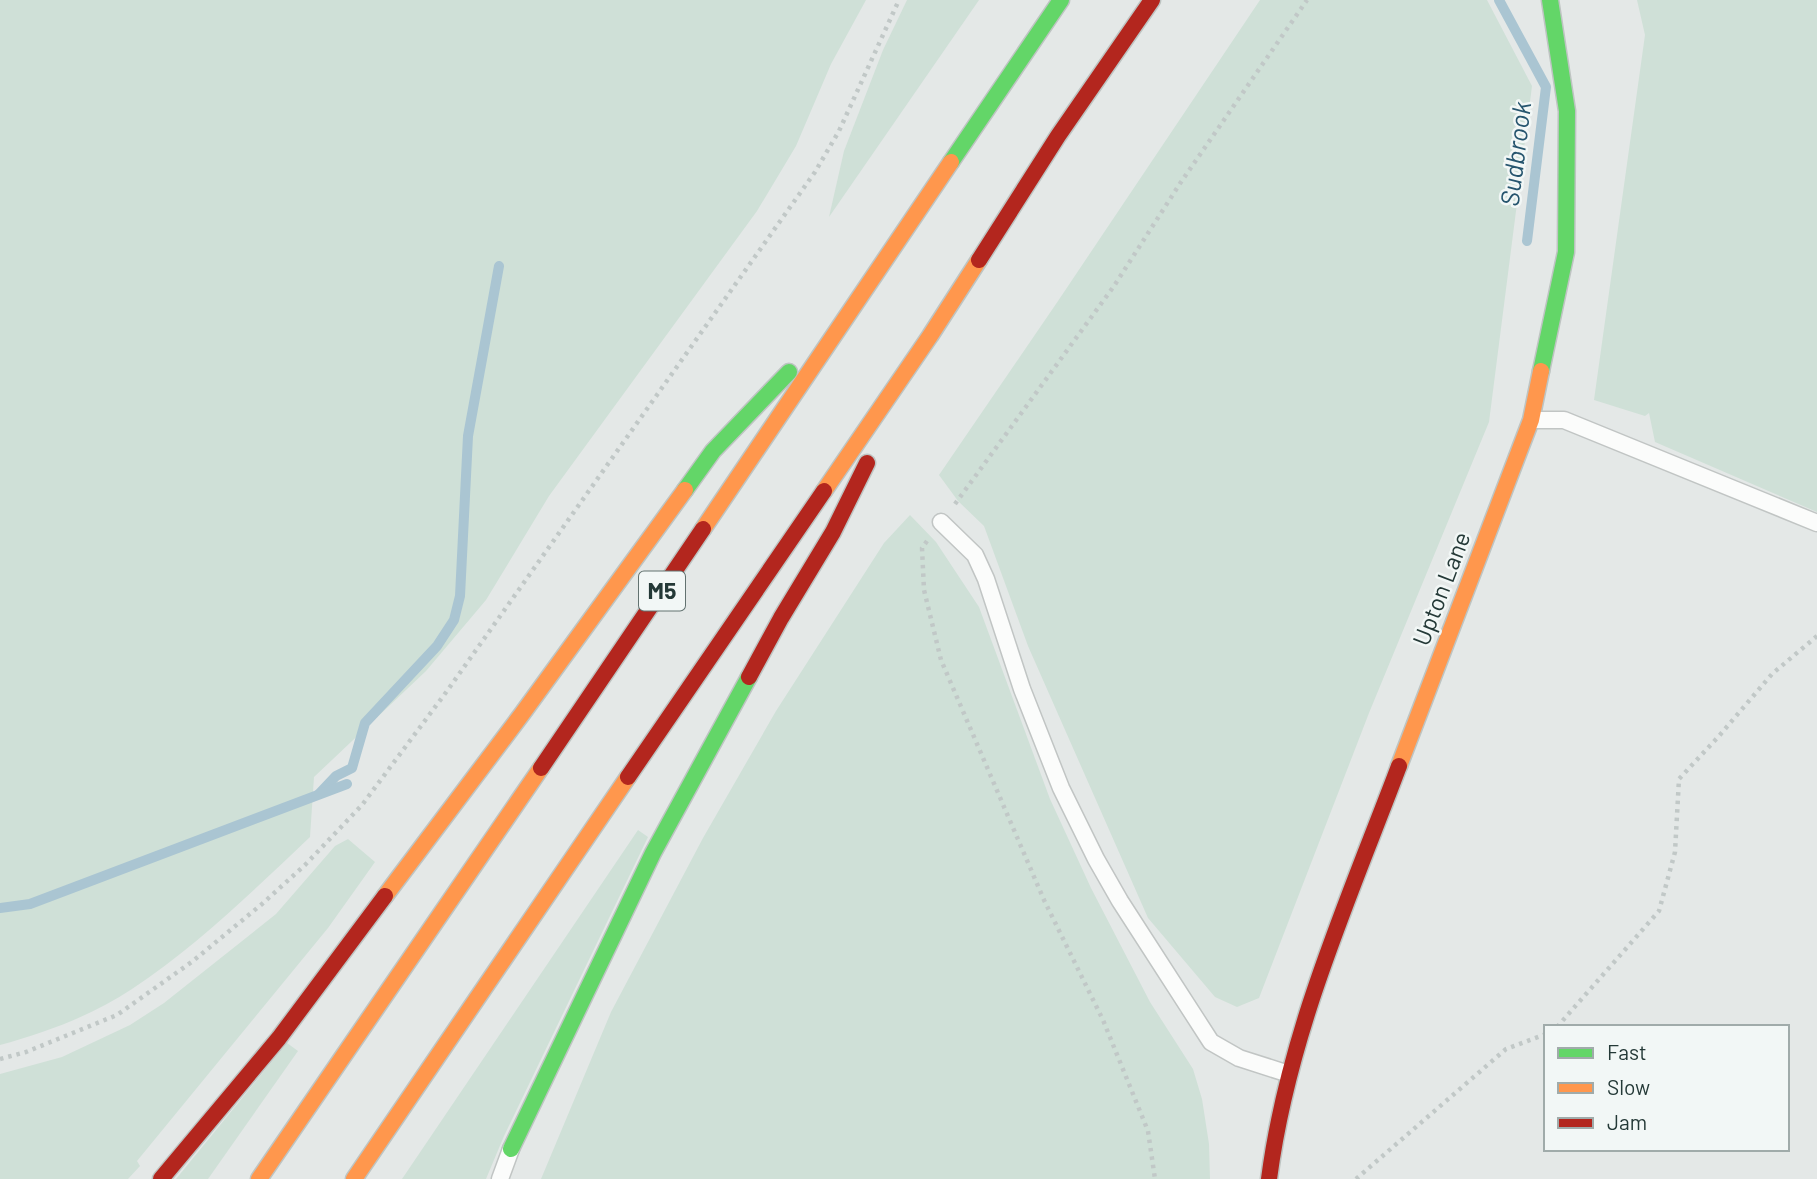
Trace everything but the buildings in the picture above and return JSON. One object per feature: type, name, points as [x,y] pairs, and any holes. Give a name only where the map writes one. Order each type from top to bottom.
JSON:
[{"type":"main road","name":"M5","points":[[259,1179],[401,974],[1061,0]]},
{"type":"main road","points":[[354,1179],[930,336],[1058,136],[1152,0]]},
{"type":"main road","name":"Upton Lane","points":[[1269,1179],[1289,1074],[1309,1002],[1531,420],[1566,252],[1567,111],[1550,0]]},
{"type":"main road","name":"M5","points":[[161,1179],[279,1038],[522,715],[713,451],[864,293]]},
{"type":"main road","points":[[511,1149],[653,853],[781,618],[833,532],[930,336]]},
{"type":"lane","points":[[1531,420],[1564,419],[1817,523]]},
{"type":"lane","points":[[941,522],[975,555],[986,579],[1022,690],[1061,788],[1120,901],[1211,1042],[1239,1058],[1289,1074]]},
{"type":"lane","points":[[500,1179],[511,1149]]},
{"type":"path","points":[[0,1059],[26,1052],[117,1015],[193,961],[262,904],[305,865],[362,805],[447,691],[815,172],[839,131],[899,0]]},
{"type":"path","points":[[1154,1179],[1148,1131],[1103,1020],[1044,900],[941,660],[924,590],[922,548],[1107,297],[1181,182],[1307,0]]},
{"type":"path","points":[[1559,1025],[1660,911],[1675,852],[1679,779],[1720,736],[1772,674],[1817,636]]},
{"type":"path","points":[[1356,1179],[1506,1049],[1544,1035]]},
{"type":"shaded area","points":[[0,0],[866,0],[831,64],[796,146],[757,211],[549,496],[486,600],[426,671],[314,777],[310,837],[202,936],[132,989],[68,1022],[0,1045]]},
{"type":"shaded area","points":[[907,0],[979,0],[829,217],[844,151],[883,50]]},
{"type":"shaded area","points":[[1260,0],[1487,0],[1532,86],[1489,422],[1369,713],[1259,998],[1237,1007],[1215,997],[1148,918],[1028,646],[984,526],[958,501],[939,475]]},
{"type":"shaded area","points":[[1637,0],[1817,0],[1817,512],[1655,442],[1649,413],[1645,416],[1594,400],[1645,35]]},
{"type":"shaded area","points":[[910,515],[936,542],[979,607],[1050,799],[1091,888],[1150,1002],[1193,1069],[1202,1099],[1209,1144],[1210,1179],[541,1179],[611,1012],[703,838],[776,711],[884,543]]},
{"type":"shaded area","points":[[638,830],[648,837],[504,1136],[486,1179],[402,1179]]},
{"type":"shaded area","points":[[348,839],[375,862],[328,928],[137,1161],[140,1166],[128,1179],[0,1179],[0,1074],[62,1057],[130,1025],[164,1003],[276,914],[335,846]]},
{"type":"shaded area","points":[[287,1043],[298,1051],[208,1179],[176,1179]]},
{"type":"waterway","name":"Sudbrook","points":[[1499,0],[1546,87],[1527,241]]},
{"type":"waterway","points":[[319,794],[336,776],[352,768],[365,723],[437,646],[454,620],[460,596],[468,436],[499,266]]},
{"type":"waterway","points":[[0,908],[30,904],[347,784]]},
{"type":"traffic: fast","points":[[951,162],[1061,0]]},
{"type":"traffic: fast","points":[[1541,371],[1566,252],[1567,111],[1550,0]]},
{"type":"traffic: fast","points":[[685,490],[713,451],[789,372]]},
{"type":"traffic: fast","points":[[511,1149],[653,853],[749,677]]},
{"type":"traffic: slow","points":[[703,529],[951,162]]},
{"type":"traffic: slow","points":[[824,491],[979,260]]},
{"type":"traffic: slow","points":[[1399,766],[1531,420],[1541,371]]},
{"type":"traffic: slow","points":[[385,896],[685,490]]},
{"type":"traffic: slow","points":[[259,1179],[541,768]]},
{"type":"traffic: slow","points":[[354,1179],[628,777]]},
{"type":"traffic: jam","points":[[979,260],[1058,136],[1152,0]]},
{"type":"traffic: jam","points":[[749,677],[833,532],[867,463]]},
{"type":"traffic: jam","points":[[628,777],[824,491]]},
{"type":"traffic: jam","points":[[541,768],[703,529]]},
{"type":"traffic: jam","points":[[1269,1179],[1278,1125],[1305,1020],[1340,918],[1399,766]]},
{"type":"traffic: jam","points":[[161,1179],[279,1038],[385,896]]}]
